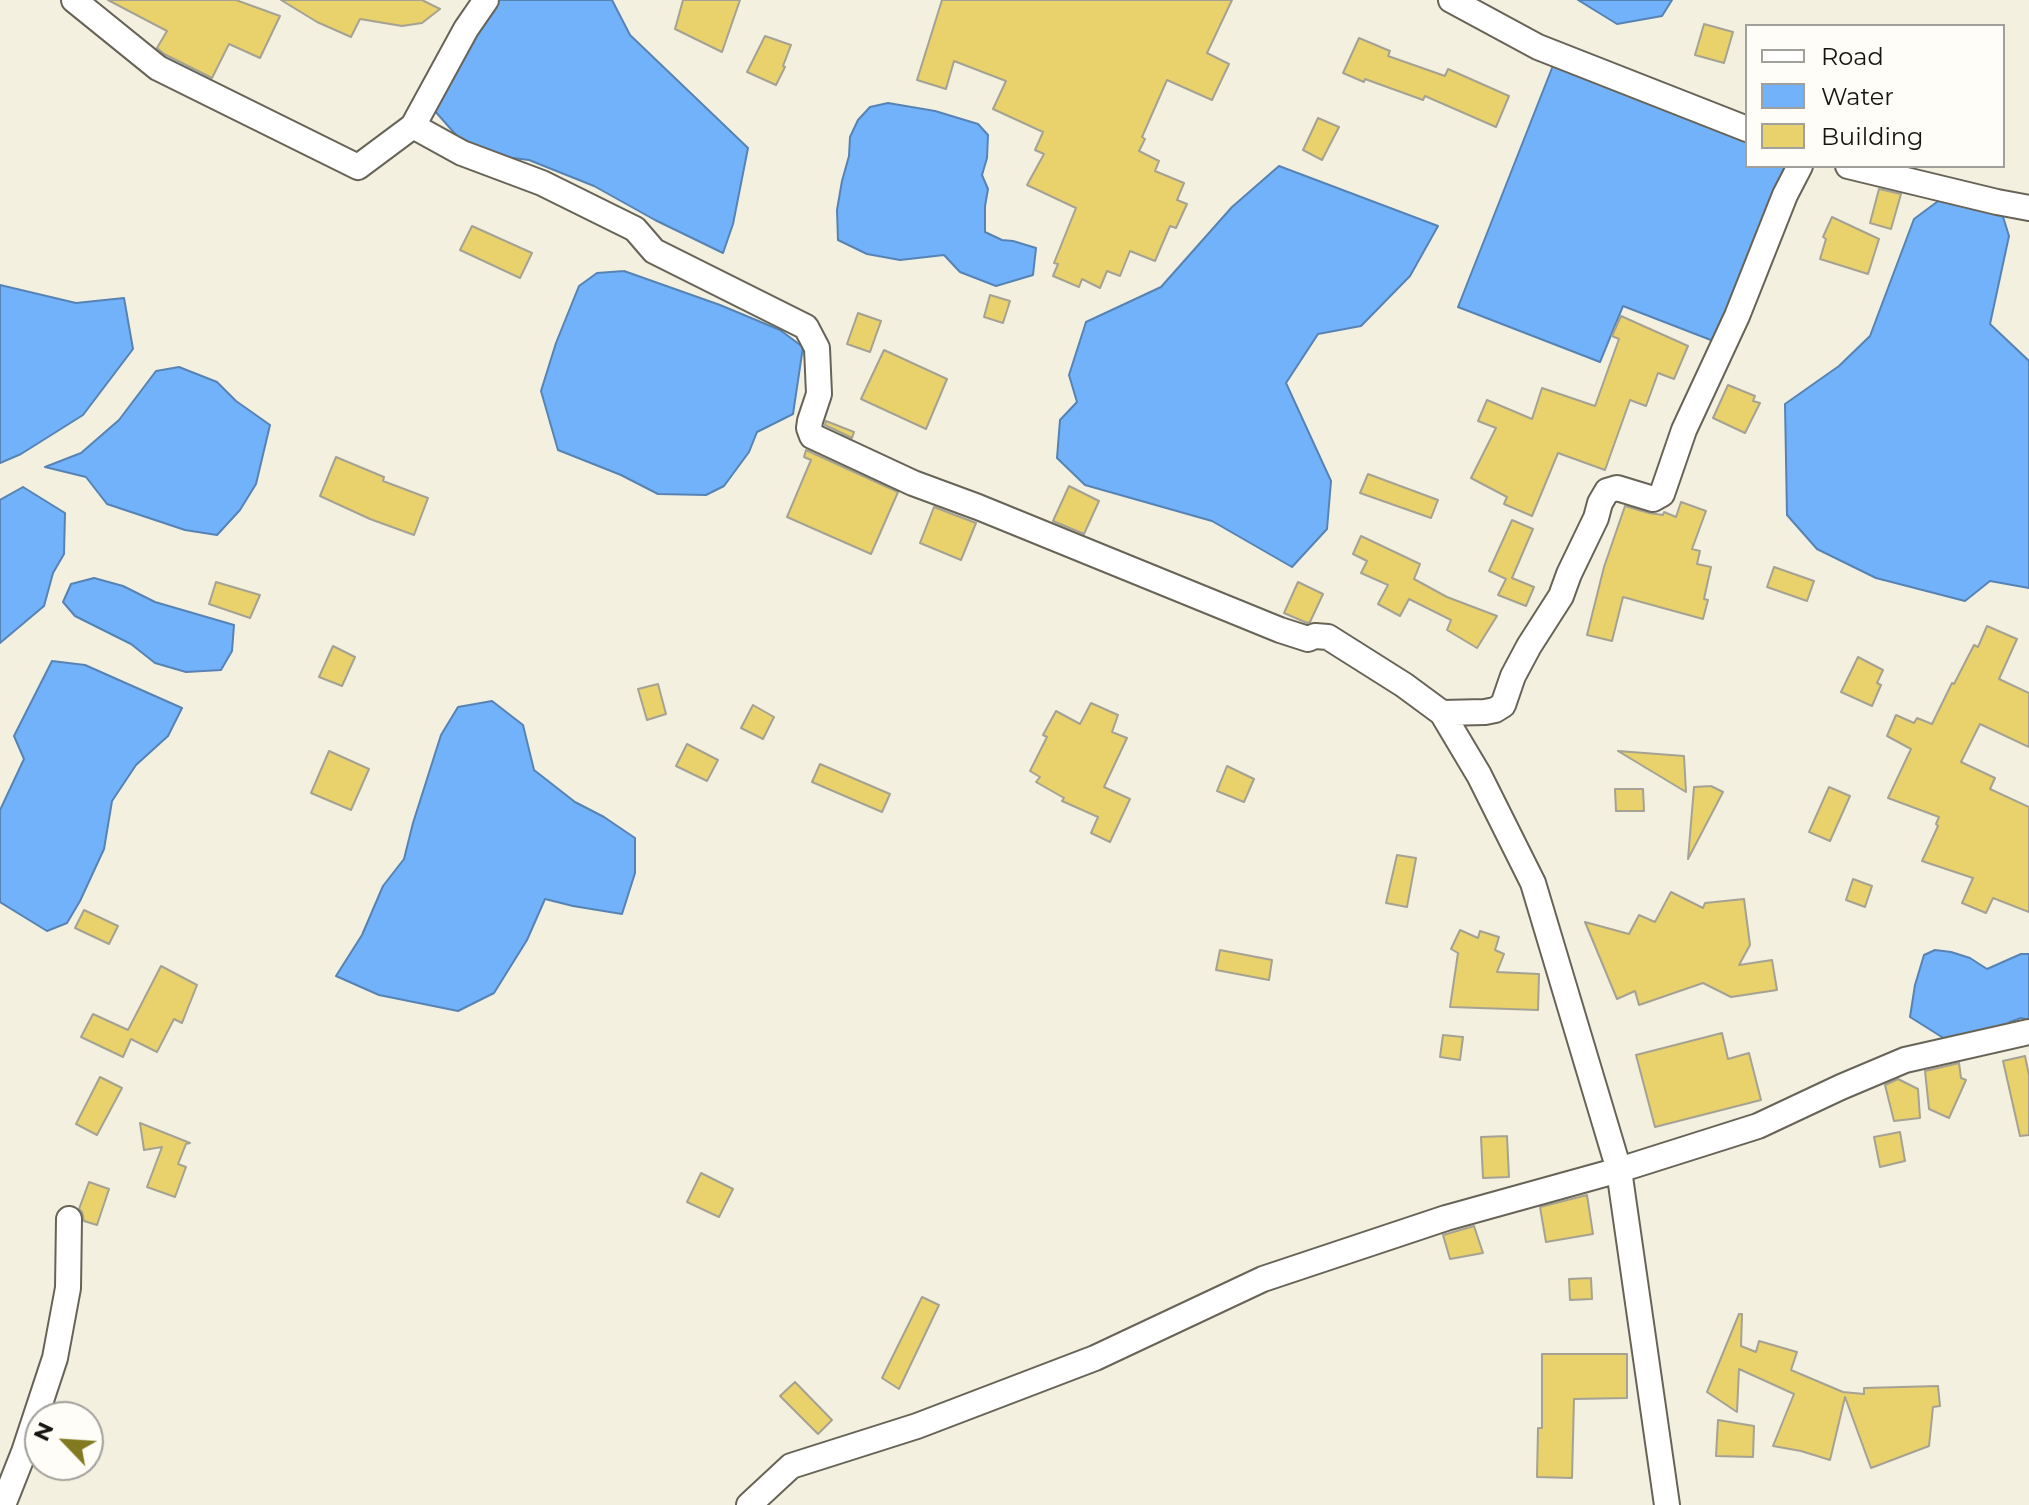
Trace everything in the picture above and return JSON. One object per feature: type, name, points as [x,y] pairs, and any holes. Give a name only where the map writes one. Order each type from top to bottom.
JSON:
[{"type":"street","points":[[74,0],[158,68],[358,167],[413,126],[466,29],[486,0]]},
{"type":"street","points":[[1451,0],[1538,47],[1745,128]]},
{"type":"street","points":[[413,126],[462,153],[542,183],[635,229],[654,251],[806,327],[817,348],[819,394],[810,421],[812,436],[913,483],[1280,630],[1308,639],[1328,637],[1442,713],[1479,775],[1533,883],[1619,1170],[1667,1505]]},
{"type":"street","points":[[1442,713],[1485,712],[1503,705],[1513,676],[1561,596],[1607,491],[1617,488],[1653,499],[1662,494],[1684,430],[1737,316],[1785,195],[1799,168]]},
{"type":"street","points":[[1856,168],[2029,208]]},
{"type":"street","points":[[749,1505],[791,1466],[917,1426],[1095,1358],[1263,1279],[1446,1218],[1619,1170],[1758,1126],[1905,1060],[2029,1032]]},
{"type":"street","points":[[3,1505],[55,1358],[68,1288],[69,1219]]},
{"type":"water","points":[[495,0],[612,0],[630,35],[748,148],[733,224],[723,253],[594,186],[529,160],[472,153],[434,110]]},
{"type":"water","points":[[1578,0],[1672,0],[1662,16],[1617,24]]},
{"type":"water","points":[[1554,63],[1745,138],[1745,168],[1784,168],[1716,342],[1623,306],[1600,362],[1458,307]]},
{"type":"water","points":[[888,103],[935,111],[978,124],[988,135],[987,158],[982,175],[988,189],[985,232],[1002,240],[1036,248],[1033,275],[996,286],[960,272],[944,255],[900,260],[867,254],[838,240],[837,210],[850,137],[858,120],[870,107]]},
{"type":"water","points":[[1279,166],[1438,226],[1410,276],[1361,326],[1318,334],[1286,383],[1331,481],[1327,529],[1292,567],[1212,521],[1085,485],[1057,458],[1060,420],[1077,402],[1069,375],[1086,322],[1161,287],[1232,207]]},
{"type":"water","points":[[1945,196],[2000,207],[2009,236],[1990,324],[2029,361],[2029,588],[1990,581],[1965,601],[1876,578],[1817,549],[1787,515],[1785,404],[1839,366],[1870,336],[1914,219]]},
{"type":"water","points":[[624,271],[780,330],[803,347],[793,414],[757,432],[749,452],[724,486],[706,495],[658,494],[621,475],[558,450],[541,391],[556,343],[579,286],[597,273]]},
{"type":"water","points":[[0,285],[76,303],[124,298],[133,349],[83,415],[21,454],[0,463]]},
{"type":"water","points":[[179,367],[217,382],[236,401],[270,425],[256,484],[240,510],[217,535],[185,530],[107,504],[86,477],[45,467],[81,453],[119,420],[156,371]]},
{"type":"water","points":[[23,487],[65,513],[64,554],[53,573],[44,606],[0,643],[0,500]]},
{"type":"water","points":[[94,578],[123,586],[155,602],[234,625],[232,651],[221,670],[186,672],[155,663],[131,644],[75,616],[63,602],[71,584]]},
{"type":"water","points":[[52,661],[85,665],[182,708],[168,736],[136,765],[112,801],[104,849],[67,923],[47,931],[0,902],[0,810],[24,759],[14,736]]},
{"type":"water","points":[[492,701],[523,725],[534,770],[575,802],[635,838],[635,873],[622,914],[545,899],[527,940],[494,993],[458,1011],[379,995],[336,976],[362,935],[383,886],[404,859],[441,735],[458,707]]},
{"type":"water","points":[[1935,950],[1970,958],[1987,969],[2021,954],[2029,954],[2029,1020],[2021,1018],[1999,1030],[1945,1039],[1910,1017],[1924,955]]},
{"type":"building","points":[[108,0],[236,0],[280,16],[260,58],[229,44],[212,78],[157,48],[167,31]]},
{"type":"building","points":[[281,0],[422,0],[440,9],[422,23],[402,26],[360,19],[351,37],[317,22]]},
{"type":"building","points":[[683,0],[740,0],[722,52],[675,29]]},
{"type":"building","points":[[942,0],[1232,0],[1207,53],[1229,64],[1212,100],[1167,80],[1142,137],[1145,139],[1139,151],[1159,161],[1155,171],[1184,183],[1177,200],[1187,204],[1176,228],[1170,226],[1155,261],[1130,251],[1120,276],[1107,271],[1100,288],[1082,279],[1079,287],[1053,276],[1058,264],[1054,263],[1076,208],[1027,185],[1044,154],[1035,150],[1043,132],[993,109],[1006,81],[954,61],[946,89],[917,80]]},
{"type":"building","points":[[1704,24],[1733,32],[1724,63],[1695,55]]},
{"type":"building","points":[[765,36],[791,45],[776,85],[747,72]]},
{"type":"building","points":[[1359,38],[1390,51],[1388,56],[1445,76],[1448,69],[1509,96],[1496,127],[1425,96],[1423,100],[1343,73]]},
{"type":"building","points":[[1318,118],[1339,127],[1322,160],[1303,150]]},
{"type":"building","points":[[1879,189],[1901,194],[1891,229],[1870,223]]},
{"type":"building","points":[[1832,217],[1879,239],[1868,274],[1820,259],[1826,239],[1823,237]]},
{"type":"building","points":[[472,226],[532,253],[520,278],[460,250]]},
{"type":"building","points":[[990,295],[1010,301],[1003,323],[984,317]]},
{"type":"building","points":[[858,313],[881,321],[870,352],[847,344]]},
{"type":"building","points":[[1621,316],[1688,346],[1674,379],[1658,373],[1646,406],[1630,400],[1605,470],[1558,453],[1532,516],[1504,504],[1507,497],[1471,478],[1496,428],[1478,421],[1487,400],[1532,419],[1542,388],[1595,406],[1619,339],[1612,336]]},
{"type":"building","points":[[884,350],[947,379],[926,429],[861,399]]},
{"type":"building","points":[[1728,385],[1755,396],[1753,401],[1760,403],[1745,433],[1713,418]]},
{"type":"building","points":[[826,421],[854,432],[852,438],[825,425]]},
{"type":"building","points":[[806,450],[898,492],[871,554],[787,517],[811,460],[804,457]]},
{"type":"building","points":[[336,457],[384,477],[383,481],[428,498],[414,535],[320,496]]},
{"type":"building","points":[[1368,474],[1438,500],[1431,518],[1360,493]]},
{"type":"building","points":[[1069,486],[1099,501],[1084,534],[1053,521]]},
{"type":"building","points":[[1681,502],[1706,511],[1692,549],[1700,551],[1697,564],[1711,567],[1703,619],[1623,597],[1612,641],[1587,635],[1604,567],[1625,506],[1676,517]]},
{"type":"building","points":[[934,507],[976,523],[961,560],[920,543]]},
{"type":"building","points":[[1512,520],[1533,529],[1512,578],[1534,587],[1526,606],[1498,595],[1506,579],[1489,571]]},
{"type":"building","points":[[1361,536],[1420,564],[1414,579],[1447,597],[1497,616],[1477,648],[1447,630],[1451,620],[1409,599],[1400,616],[1378,604],[1388,585],[1361,573],[1367,561],[1353,554]]},
{"type":"building","points":[[1774,567],[1814,581],[1807,601],[1767,587]]},
{"type":"building","points":[[216,582],[260,595],[250,618],[209,604]]},
{"type":"building","points":[[1298,582],[1323,594],[1307,623],[1284,613]]},
{"type":"building","points":[[1987,626],[2017,639],[1999,679],[2029,693],[2029,747],[1980,724],[1961,762],[1995,778],[1990,789],[2029,807],[2029,912],[1993,898],[1986,913],[1962,903],[1973,878],[1922,861],[1939,817],[1888,798],[1911,749],[1887,736],[1896,715],[1914,723],[1917,718],[1932,724],[1952,683],[1974,645],[1978,647]]},
{"type":"building","points":[[333,646],[355,657],[342,686],[319,677]]},
{"type":"building","points":[[1858,657],[1883,670],[1877,683],[1881,685],[1872,706],[1841,692]]},
{"type":"building","points":[[658,684],[666,714],[647,720],[638,689]]},
{"type":"building","points":[[1091,703],[1118,715],[1112,732],[1127,738],[1104,787],[1130,799],[1110,842],[1091,833],[1098,817],[1062,801],[1064,798],[1036,782],[1040,777],[1030,771],[1056,711],[1080,724]]},
{"type":"building","points":[[753,705],[774,717],[763,739],[741,728]]},
{"type":"building","points":[[687,744],[718,760],[707,781],[676,766]]},
{"type":"building","points":[[329,751],[369,769],[351,810],[311,793]]},
{"type":"building","points":[[1618,751],[1684,756],[1686,792]]},
{"type":"building","points":[[820,764],[890,794],[882,812],[812,782]]},
{"type":"building","points":[[1227,766],[1254,779],[1244,802],[1217,791]]},
{"type":"building","points":[[1711,786],[1723,792],[1688,859],[1694,787]]},
{"type":"building","points":[[1829,787],[1850,796],[1830,841],[1809,832]]},
{"type":"building","points":[[1615,789],[1643,789],[1644,811],[1616,811]]},
{"type":"building","points":[[1397,855],[1416,858],[1407,907],[1386,903]]},
{"type":"building","points":[[1853,879],[1872,886],[1865,907],[1846,900]]},
{"type":"building","points":[[1671,892],[1703,908],[1705,903],[1744,899],[1750,945],[1739,965],[1772,960],[1777,990],[1731,997],[1703,983],[1639,1005],[1635,991],[1617,999],[1585,922],[1629,934],[1639,915],[1655,922]]},
{"type":"building","points":[[84,910],[118,926],[109,944],[75,928]]},
{"type":"building","points":[[1460,930],[1478,938],[1480,931],[1499,937],[1495,950],[1504,954],[1497,972],[1539,974],[1538,1010],[1450,1007],[1458,953],[1451,949]]},
{"type":"building","points":[[1220,950],[1272,960],[1269,980],[1216,970]]},
{"type":"building","points":[[161,966],[197,985],[182,1023],[174,1019],[157,1052],[131,1039],[123,1057],[81,1037],[93,1014],[128,1030]]},
{"type":"building","points":[[1722,1033],[1728,1059],[1749,1053],[1761,1100],[1655,1127],[1636,1055]]},
{"type":"building","points":[[1443,1035],[1463,1037],[1460,1060],[1440,1057]]},
{"type":"building","points":[[2025,1056],[2029,1075],[2029,1135],[2020,1136],[2003,1061]]},
{"type":"building","points":[[1959,1063],[1961,1078],[1966,1080],[1949,1118],[1929,1109],[1925,1071]]},
{"type":"building","points":[[100,1077],[122,1088],[97,1135],[76,1124]]},
{"type":"building","points":[[1898,1079],[1918,1089],[1920,1118],[1894,1121],[1885,1085]]},
{"type":"building","points":[[140,1123],[190,1143],[186,1144],[178,1164],[186,1167],[175,1197],[147,1187],[162,1147],[144,1150]]},
{"type":"building","points":[[1900,1132],[1905,1161],[1880,1167],[1874,1137]]},
{"type":"building","points":[[1507,1136],[1509,1177],[1483,1178],[1481,1137]]},
{"type":"building","points":[[701,1173],[733,1189],[719,1217],[687,1202]]},
{"type":"building","points":[[89,1182],[109,1189],[97,1225],[84,1221],[79,1209]]},
{"type":"building","points":[[1587,1195],[1593,1234],[1546,1242],[1540,1207]]},
{"type":"building","points":[[1474,1226],[1483,1253],[1450,1259],[1443,1235]]},
{"type":"building","points":[[1591,1278],[1592,1299],[1570,1300],[1569,1279]]},
{"type":"building","points":[[922,1297],[939,1305],[899,1389],[882,1378]]},
{"type":"building","points":[[1739,1314],[1742,1314],[1741,1346],[1756,1352],[1759,1341],[1797,1352],[1791,1370],[1843,1392],[1864,1394],[1864,1388],[1938,1386],[1940,1406],[1933,1407],[1929,1446],[1871,1468],[1845,1397],[1830,1460],[1773,1446],[1794,1394],[1739,1369],[1737,1412],[1707,1392]]},
{"type":"building","points":[[1542,1354],[1627,1354],[1627,1398],[1574,1399],[1572,1478],[1537,1477],[1538,1428],[1542,1428]]},
{"type":"building","points":[[795,1382],[832,1420],[818,1434],[780,1396]]},
{"type":"building","points":[[1718,1420],[1754,1426],[1753,1457],[1716,1456]]}]
